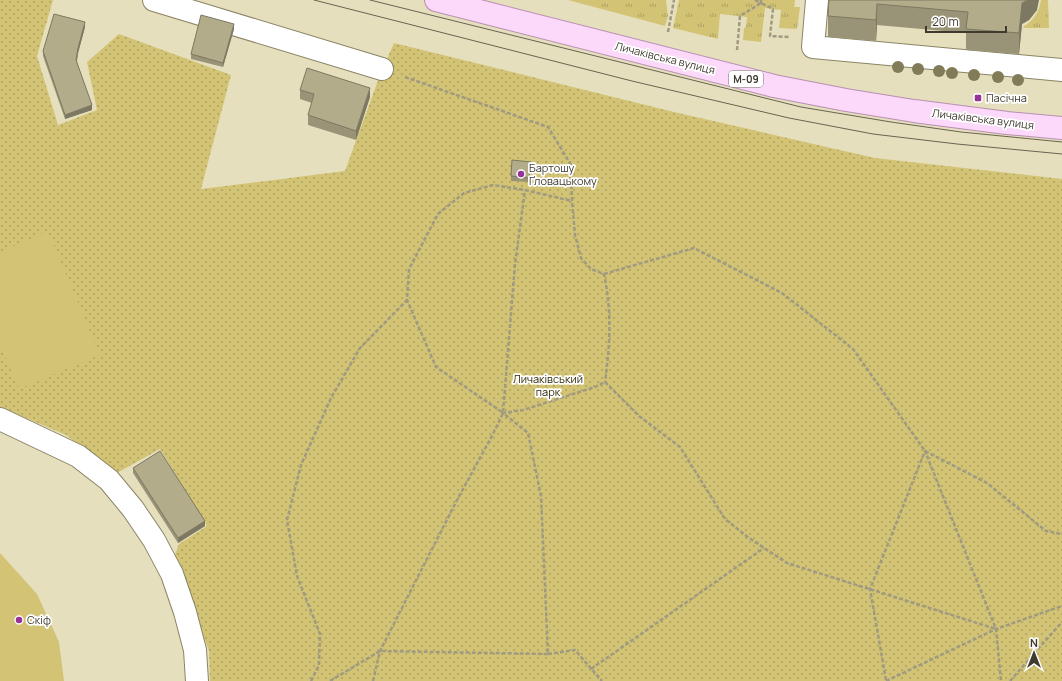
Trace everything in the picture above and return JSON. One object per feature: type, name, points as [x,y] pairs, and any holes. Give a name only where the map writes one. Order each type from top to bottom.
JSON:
[{"type":"main road","name":"Личаківська вулиця","points":[[436,0],[774,86],[914,111],[1007,123],[1062,128]]},
{"type":"lane","points":[[154,0],[382,69]]},
{"type":"lane","points":[[817,0],[813,47],[1062,70]]},
{"type":"lane","points":[[0,419],[78,456],[109,480],[133,509],[154,540],[172,574],[185,612],[195,650],[197,681]]},
{"type":"path","points":[[668,32],[674,0]]},
{"type":"path","points":[[755,0],[761,1],[773,9],[770,36],[795,37]]},
{"type":"path","points":[[737,50],[740,16],[761,1]]},
{"type":"path","points":[[382,69],[548,127],[571,165],[575,235],[581,258],[591,269],[604,274],[694,248],[782,293],[853,349],[925,451],[996,629],[1001,681]]},
{"type":"path","points":[[548,654],[541,496],[528,433],[503,413],[436,367],[407,300],[409,269],[438,214],[464,194],[493,185],[525,190],[572,202]]},
{"type":"path","points":[[373,681],[380,651],[503,413],[515,264],[525,190]]},
{"type":"path","points":[[604,274],[608,292],[610,341],[605,382]]},
{"type":"path","points":[[311,681],[319,665],[320,634],[297,576],[287,520],[301,465],[331,398],[360,348],[407,300]]},
{"type":"path","points":[[503,413],[523,410],[595,387],[605,382]]},
{"type":"path","points":[[605,382],[639,416],[680,447],[725,519],[787,563],[996,629]]},
{"type":"path","points":[[925,451],[987,483],[1046,531],[1062,534]]},
{"type":"path","points":[[925,451],[870,589],[886,681],[996,629],[1062,606]]},
{"type":"path","points":[[591,669],[764,548]]},
{"type":"path","points":[[1010,681],[1062,622]]},
{"type":"path","points":[[330,681],[380,651],[548,654],[575,650],[602,681]]},
{"type":"green space","name":"Личаківський парк","points":[[0,0],[53,0],[37,56],[58,125],[97,110],[87,62],[119,34],[231,75],[201,189],[345,171],[380,75],[394,43],[674,112],[875,158],[1062,179],[1062,681],[210,681],[209,651],[174,557],[179,544],[207,526],[160,449],[117,473],[66,435],[0,407]]},
{"type":"green space","points":[[568,0],[666,0],[668,16],[665,26]]},
{"type":"green space","points":[[679,0],[795,0],[794,7],[800,7],[797,29],[779,28],[781,10],[765,8],[761,42],[743,40],[747,17],[720,14],[718,39],[673,28]]},
{"type":"green space","points":[[1041,0],[1048,0],[1049,28],[1023,28],[1036,15]]},
{"type":"green space","points":[[48,231],[100,355],[19,389],[0,345],[0,252]]},
{"type":"green space","name":"Скіф","points":[[0,553],[37,594],[59,642],[64,681],[0,681]]},
{"type":"building","points":[[829,0],[1028,0],[1022,3],[1019,33],[966,29],[968,12],[877,4],[876,20],[828,16]]},
{"type":"building","points":[[54,14],[85,22],[76,60],[92,105],[65,115],[43,51]]},
{"type":"building","points":[[201,15],[234,24],[223,63],[191,54]]},
{"type":"building","points":[[307,68],[370,88],[356,131],[308,115],[314,94],[300,90]]},
{"type":"building","name":"Бартошу Ґловацькому","points":[[512,160],[531,162],[529,178],[511,176]]},
{"type":"building","points":[[160,451],[205,521],[178,538],[133,468]]},
{"type":"tram line","points":[[314,0],[632,81],[789,118],[873,134],[1062,154]]},
{"type":"tram line","points":[[370,0],[801,107],[961,132],[1062,142]]},
{"type":"place","name":"Пасічна","points":[[978,98]]},
{"type":"place","name":"Бартошу Ґловацькому","points":[[521,174]]},
{"type":"place","name":"Скіф","points":[[19,620]]}]
